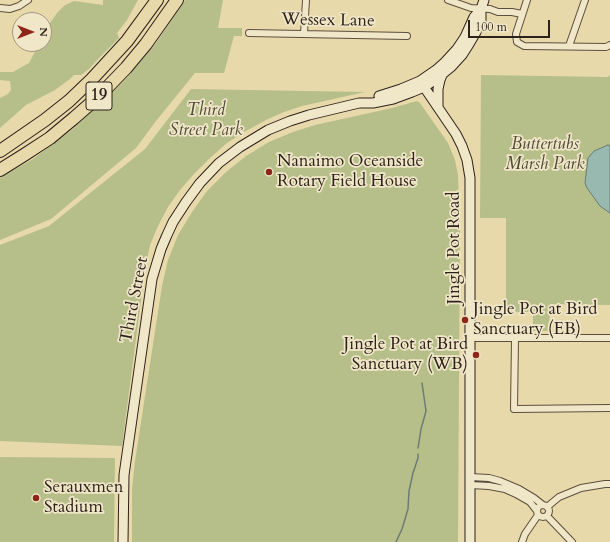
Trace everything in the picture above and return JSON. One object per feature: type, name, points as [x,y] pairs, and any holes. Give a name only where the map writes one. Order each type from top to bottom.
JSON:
[{"type":"highway","name":"19","points":[[0,151],[45,120],[69,101],[92,79],[130,38],[157,0]]},
{"type":"highway","name":"19","points":[[0,170],[50,138],[98,97],[123,72],[146,44],[177,0]]},
{"type":"main road","points":[[422,84],[435,80],[459,58],[476,32],[481,20],[483,4]]},
{"type":"main road","points":[[422,84],[453,54],[465,37],[474,17],[483,4]]},
{"type":"main road","points":[[438,107],[438,89],[443,74]]},
{"type":"main road","name":"Third Street","points":[[123,542],[124,475],[151,288],[161,249],[173,222],[186,202],[204,179],[226,158],[247,142],[274,128],[295,119],[313,114],[359,103],[373,103],[393,99],[422,84]]},
{"type":"main road","name":"Jingle Pot Road","points":[[422,84],[456,134],[462,146],[469,170],[471,187],[470,542]]},
{"type":"street","points":[[0,8],[10,9],[19,6],[28,0]]},
{"type":"street","points":[[304,34],[306,0]]},
{"type":"street","points":[[448,0],[471,8],[483,4],[498,12],[522,14]]},
{"type":"street","points":[[528,0],[516,34],[517,42],[524,46],[610,45]]},
{"type":"street","points":[[569,46],[585,0]]},
{"type":"street","name":"Wessex Lane","points":[[249,33],[407,36]]},
{"type":"street","points":[[471,338],[610,338]]},
{"type":"street","points":[[515,338],[514,409],[610,408]]},
{"type":"street","points":[[470,481],[489,478],[500,480],[526,492],[545,506],[549,510],[547,516]]},
{"type":"street","points":[[470,481],[505,489],[530,502],[537,513],[544,517],[547,516],[572,542]]},
{"type":"street","points":[[522,542],[537,513],[538,507],[545,506],[559,497],[581,488],[610,484]]},
{"type":"green space","points":[[103,0],[138,0],[127,20],[117,33],[119,38],[89,69],[81,75],[74,75],[55,90],[26,105],[0,128],[0,98],[8,94],[11,90],[10,81],[0,80],[0,72],[13,72],[29,63],[35,52],[52,52],[52,20],[65,5],[74,1],[103,5]]},
{"type":"green space","points":[[185,0],[223,0],[218,28],[242,28],[242,36],[234,36],[224,73],[195,73],[136,148],[51,219],[0,240],[0,178],[33,159],[73,129],[124,81],[156,43]]},
{"type":"green space","name":"Buttertubs Marsh Park","points":[[481,75],[608,77],[610,75],[610,305],[550,304],[549,331],[533,331],[533,312],[506,312],[506,218],[480,218]]},
{"type":"green space","points":[[191,89],[365,92],[302,106],[266,120],[246,131],[227,143],[210,158],[180,190],[168,207],[150,245],[145,270],[122,446],[0,441],[0,245],[49,226],[145,149]]},
{"type":"green space","name":"Third Street Park","points":[[417,101],[420,103],[448,143],[455,160],[458,175],[460,225],[458,542],[132,542],[132,489],[135,461],[162,286],[168,260],[178,235],[192,212],[207,191],[226,172],[246,156],[269,142],[315,125]]},
{"type":"green space","points":[[0,457],[115,458],[114,542],[0,542]]},
{"type":"water","points":[[608,145],[610,146],[610,213],[600,206],[585,183],[588,158],[594,151]]},
{"type":"waterway","points":[[418,448],[426,411],[422,383]]},
{"type":"waterway","points":[[396,542],[408,509],[409,491],[418,454]]},
{"type":"place","name":"Nanaimo Oceanside Rotary Field House","points":[[269,172]]},
{"type":"place","name":"Jingle Pot at Bird Sanctuary (EB)","points":[[465,320]]},
{"type":"place","name":"Jingle Pot at Bird Sanctuary (WB)","points":[[476,355]]},
{"type":"place","name":"Serauxmen Stadium","points":[[36,498]]}]
